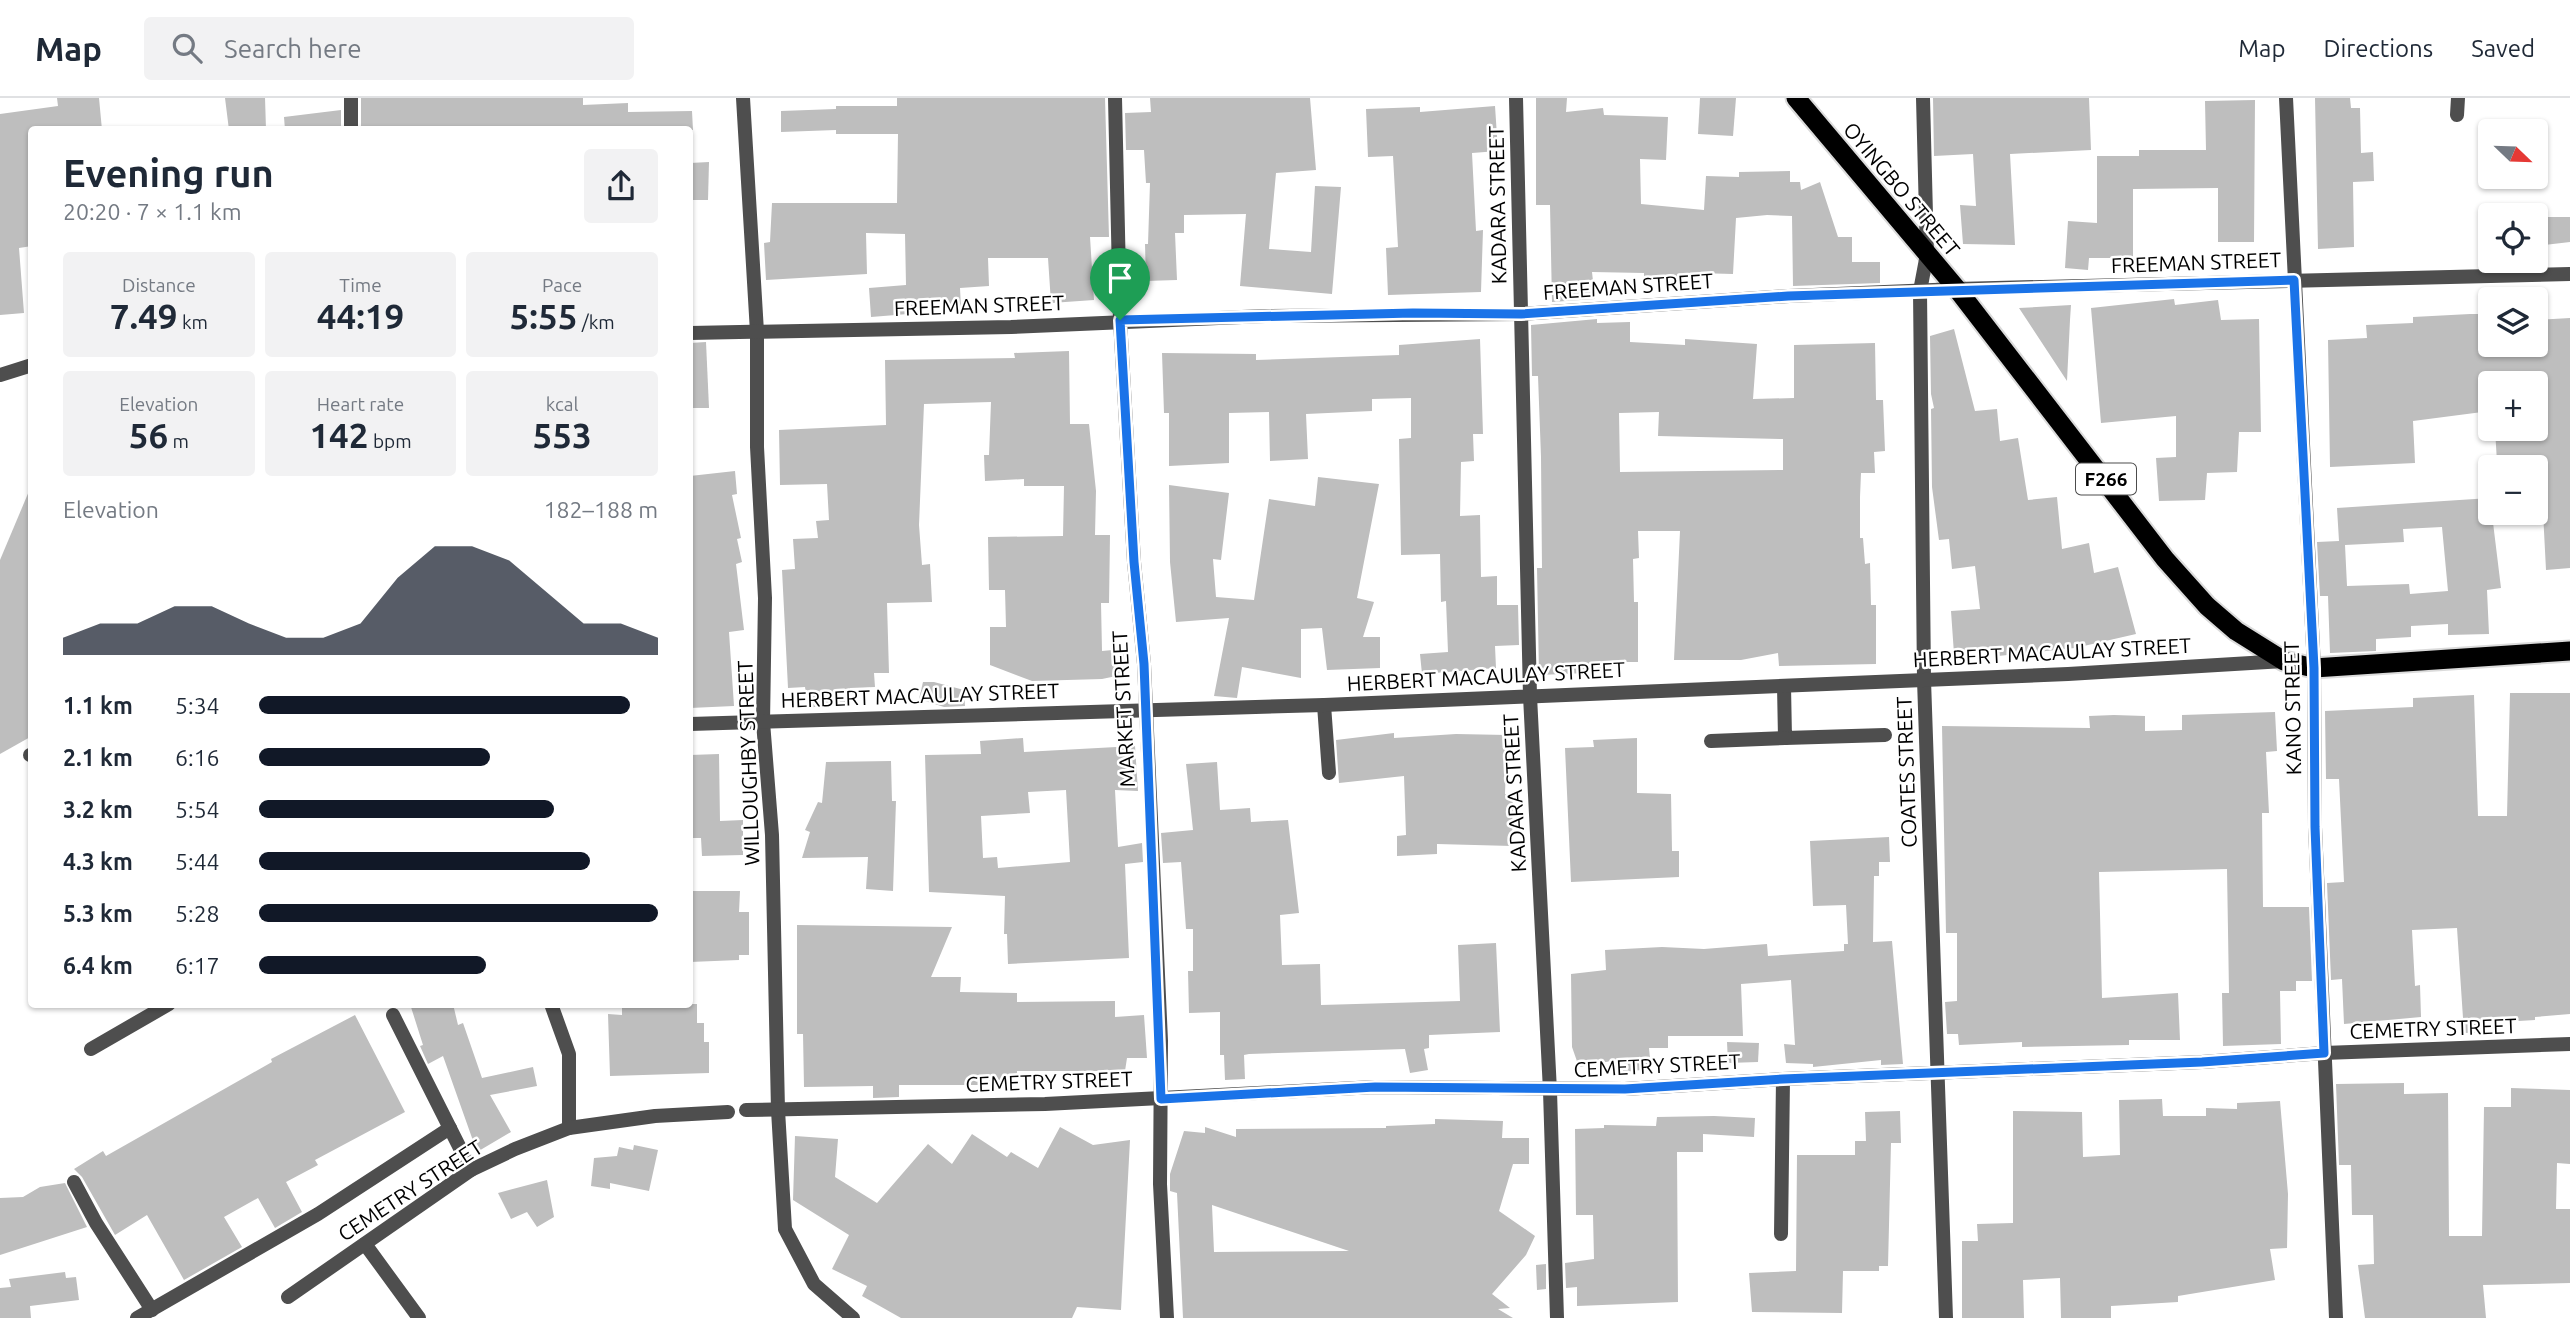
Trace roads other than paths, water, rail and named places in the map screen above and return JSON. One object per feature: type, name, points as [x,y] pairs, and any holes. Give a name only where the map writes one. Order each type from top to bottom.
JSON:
[{"type":"highway","name":"OYINGBO STREET","points":[[1796,98],[1957,289],[2165,559],[2207,606],[2236,631],[2284,661],[2314,668]]},
{"type":"highway","name":"F266","points":[[2314,668],[2570,651]]},
{"type":"street","points":[[351,98],[351,126]]},
{"type":"street","name":"WILLOUGHBY STREET","points":[[743,98],[757,332],[757,447],[765,598],[764,722],[772,835],[778,1110],[785,1229],[814,1284],[853,1318]]},
{"type":"street","name":"MARKET STREET","points":[[1115,98],[1120,320],[1145,708],[1161,1099],[1160,1184],[1167,1318]]},
{"type":"street","name":"KADARA STREET","points":[[1516,98],[1530,696],[1550,1091],[1557,1318]]},
{"type":"street","name":"COATES STREET","points":[[1923,98],[1927,254],[1920,291],[1924,680],[1940,1073],[1946,1318]]},
{"type":"street","name":"KANO STREET","points":[[2286,98],[2314,668],[2315,827],[2336,1318]]},
{"type":"street","points":[[2457,115],[2458,98]]},
{"type":"street","name":"FREEMAN STREET","points":[[693,333],[1011,327],[1120,320],[1413,313],[1521,314],[1788,296],[1957,289],[2570,274]]},
{"type":"street","points":[[0,375],[28,366]]},
{"type":"street","name":"HERBERT MACAULAY STREET","points":[[693,724],[1145,708],[1324,705],[2068,674],[2284,661]]},
{"type":"street","points":[[1784,686],[1785,738]]},
{"type":"street","points":[[1324,705],[1329,773]]},
{"type":"street","points":[[1711,741],[1885,735]]},
{"type":"street","points":[[91,1049],[162,1008]]},
{"type":"street","points":[[552,1008],[569,1054],[569,1128]]},
{"type":"street","points":[[393,1015],[471,1170]]},
{"type":"street","name":"CEMETRY STREET","points":[[746,1110],[1161,1099],[1375,1087],[1550,1091],[2202,1062],[2324,1053],[2570,1044]]},
{"type":"street","points":[[1781,1234],[1783,1079]]},
{"type":"street","name":"CEMETRY STREET","points":[[288,1297],[471,1170],[569,1128],[655,1116],[728,1112]]},
{"type":"street","points":[[137,1318],[318,1214],[450,1128]]},
{"type":"street","points":[[74,1182],[96,1223],[152,1310]]},
{"type":"street","points":[[365,1244],[419,1318]]}]
